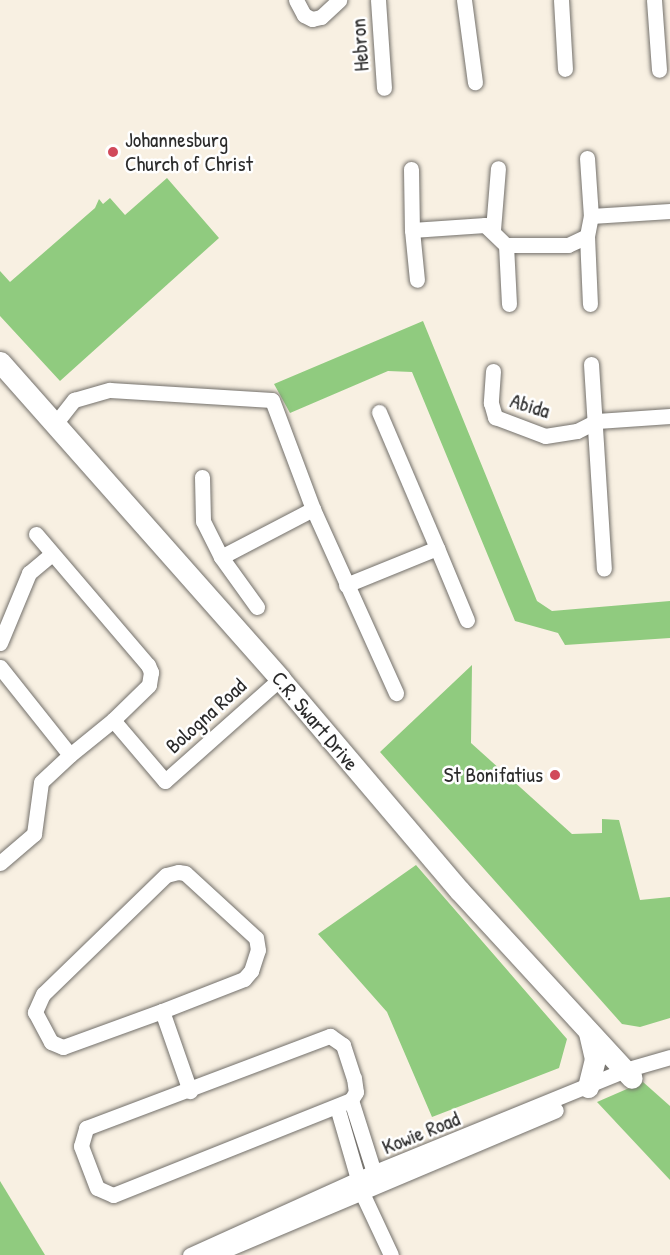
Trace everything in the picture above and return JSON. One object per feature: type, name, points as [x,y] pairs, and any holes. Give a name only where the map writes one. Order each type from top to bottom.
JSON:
[{"type":"street","name":"Hebron","points":[[296,0],[304,15],[312,19],[321,17],[339,0]]},
{"type":"street","name":"Hebron","points":[[378,0],[384,88]]},
{"type":"street","points":[[464,0],[475,82]]},
{"type":"street","points":[[561,0],[565,69]]},
{"type":"street","points":[[654,0],[659,70]]},
{"type":"street","points":[[587,158],[591,216],[587,236],[590,304]]},
{"type":"street","points":[[493,230],[498,168]]},
{"type":"street","points":[[411,169],[412,230],[417,280]]},
{"type":"street","points":[[591,216],[670,211]]},
{"type":"street","points":[[412,230],[485,225],[493,230],[506,245],[509,304]]},
{"type":"street","points":[[506,245],[567,245],[587,236]]},
{"type":"street","name":"C.R. Swart Drive","points":[[0,362],[280,679],[459,890],[628,1074]]},
{"type":"street","points":[[591,364],[597,421],[604,569]]},
{"type":"street","name":"Abida","points":[[493,371],[491,403],[499,421],[518,423],[545,436],[577,431],[597,421],[670,416]]},
{"type":"street","points":[[56,424],[74,400],[110,390],[272,400],[313,509],[396,693]]},
{"type":"street","points":[[379,412],[467,620]]},
{"type":"street","points":[[202,477],[203,521],[221,557],[257,606]]},
{"type":"street","points":[[221,557],[313,509]]},
{"type":"street","points":[[0,862],[34,834],[41,782],[113,720],[149,685],[151,672],[36,534]]},
{"type":"street","points":[[346,585],[437,548]]},
{"type":"street","points":[[0,643],[29,573],[52,554]]},
{"type":"street","points":[[0,668],[70,755]]},
{"type":"street","name":"Bologna Road","points":[[113,720],[165,781],[280,679]]},
{"type":"street","points":[[178,872],[185,873],[256,938],[258,950],[251,971],[244,979],[162,1011],[63,1047],[51,1042],[35,1012],[39,999],[51,986],[166,875],[178,872]]},
{"type":"street","points":[[162,1011],[190,1090]]},
{"type":"street","points":[[588,1087],[595,1059],[589,1031]]},
{"type":"street","points":[[351,1100],[113,1195],[97,1188],[81,1146],[86,1128],[330,1036],[339,1039],[347,1056],[355,1086],[351,1100],[377,1180],[374,1214]]},
{"type":"street","name":"Kowie Road","points":[[190,1255],[377,1180],[670,1057]]},
{"type":"street","name":"Kowie Road","points":[[377,1180],[588,1087],[670,1064]]},
{"type":"street","points":[[336,1107],[360,1186],[391,1255]]},
{"type":"street","name":"Kowie Road","points":[[213,1255],[360,1186]]},
{"type":"green space","points":[[167,178],[219,238],[60,381],[0,316],[0,271],[10,282],[95,208],[99,199],[103,204],[110,198],[125,215]]},
{"type":"green space","points":[[423,321],[537,601],[552,611],[670,601],[670,638],[565,645],[558,633],[515,621],[412,372],[388,371],[290,413],[274,384]]},
{"type":"green space","points":[[472,665],[471,743],[572,834],[602,833],[602,819],[619,820],[640,900],[670,897],[670,1018],[640,1027],[622,1024],[380,752]]},
{"type":"green space","points":[[416,865],[567,1039],[559,1068],[432,1117],[387,1012],[318,934]]},
{"type":"green space","points":[[643,1082],[670,1106],[670,1180],[597,1102]]},
{"type":"green space","points":[[0,1181],[45,1255],[0,1255]]},
{"type":"place","name":"Johannesburg Church of Christ","points":[[113,152]]},
{"type":"place","name":"St Bonifatius","points":[[555,775]]}]
